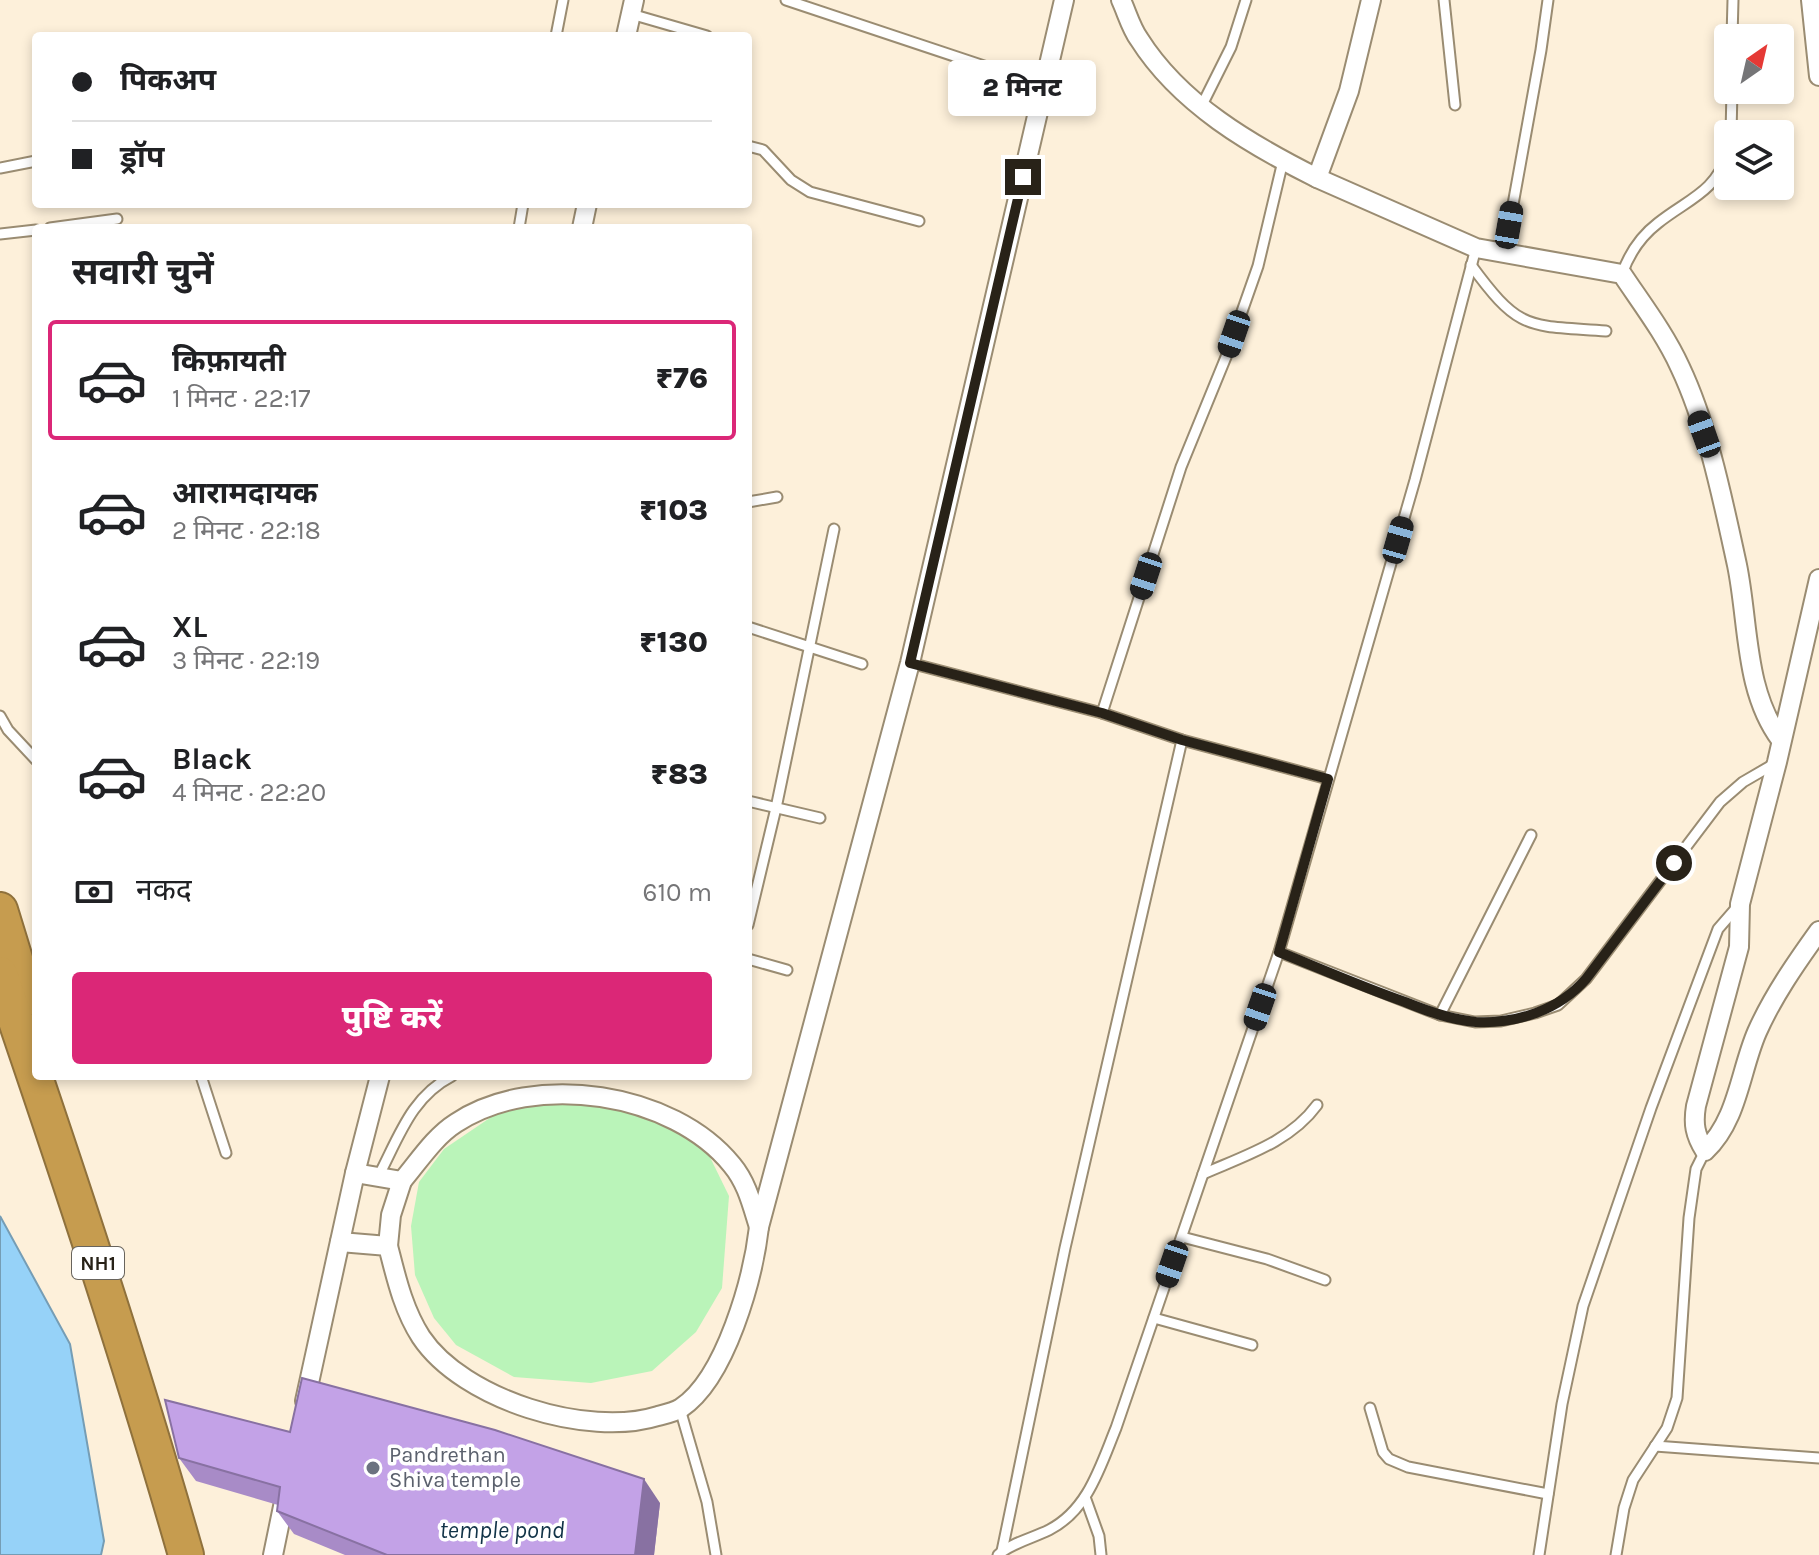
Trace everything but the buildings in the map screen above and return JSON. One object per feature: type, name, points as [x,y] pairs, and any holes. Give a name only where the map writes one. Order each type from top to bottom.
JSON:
[{"type":"highway","points":[[0,910],[32,1012]]},
{"type":"highway","name":"NH1","points":[[0,974],[32,1068]]},
{"type":"highway","name":"NH1","points":[[36,1080],[93,1247],[152,1434],[186,1555]]},
{"type":"highway","name":"NH1","points":[[55,1080],[123,1277],[202,1555]]},
{"type":"street","points":[[759,1227],[747,1188],[718,1149],[681,1122],[623,1101],[557,1094],[508,1100],[458,1122],[440,1136],[402,1181],[391,1215],[388,1246],[402,1300],[422,1338],[466,1379],[505,1399],[545,1413],[582,1421],[646,1420],[680,1409],[700,1390],[718,1365],[748,1282],[759,1227],[910,663],[1064,0]]},
{"type":"street","points":[[1121,0],[1137,37],[1156,63],[1201,107],[1283,161],[1473,257],[1504,254],[1622,274],[1681,367],[1704,434],[1737,568],[1757,694],[1770,726],[1781,740]]},
{"type":"street","points":[[1317,178],[1349,91],[1371,0]]},
{"type":"street","points":[[1811,0],[1819,76]]},
{"type":"street","points":[[627,32],[633,7]]},
{"type":"street","points":[[1819,579],[1777,762],[1740,904],[1739,947],[1694,1117],[1697,1138],[1705,1151],[1723,1132],[1749,1051],[1770,1006],[1819,931]]},
{"type":"street","points":[[301,1420],[355,1173],[379,1080]]},
{"type":"street","points":[[355,1173],[402,1181]]},
{"type":"street","points":[[340,1242],[388,1246]]},
{"type":"street","points":[[273,1555],[288,1480]]},
{"type":"lane","points":[[557,32],[563,0]]},
{"type":"lane","points":[[786,0],[1044,86]]},
{"type":"lane","points":[[1201,107],[1231,47],[1246,0]]},
{"type":"lane","points":[[1444,0],[1455,105]]},
{"type":"lane","points":[[1504,254],[1548,0]]},
{"type":"lane","points":[[1732,24],[1733,0]]},
{"type":"lane","points":[[633,7],[697,32]]},
{"type":"lane","points":[[752,147],[763,150],[791,180],[810,192],[919,221]]},
{"type":"lane","points":[[1102,713],[1181,467],[1226,357],[1258,266],[1283,161]]},
{"type":"lane","points":[[0,168],[32,162]]},
{"type":"lane","points":[[1622,274],[1628,257],[1644,236],[1658,222],[1693,201],[1714,181]]},
{"type":"lane","points":[[80,224],[117,219]]},
{"type":"lane","points":[[0,234],[32,230]]},
{"type":"lane","points":[[1473,257],[1494,297],[1516,318],[1531,325],[1606,331]]},
{"type":"lane","points":[[1000,1553],[1051,1529],[1074,1514],[1093,1483],[1116,1428],[1279,952],[1415,480],[1473,257]]},
{"type":"lane","points":[[752,501],[777,497]]},
{"type":"lane","points":[[752,908],[834,529]]},
{"type":"lane","points":[[752,628],[862,664]]},
{"type":"lane","points":[[910,663],[1102,713],[1182,740],[1328,779]]},
{"type":"lane","points":[[0,716],[8,730],[32,756]]},
{"type":"lane","points":[[1000,1553],[1065,1248],[1182,740]]},
{"type":"lane","points":[[1279,952],[1440,1015],[1475,1022],[1501,1021],[1558,1005],[1573,994],[1610,949],[1720,802],[1743,782],[1777,762]]},
{"type":"lane","points":[[752,802],[820,818]]},
{"type":"lane","points":[[1440,1015],[1531,835]]},
{"type":"lane","points":[[1539,1555],[1562,1404],[1583,1306],[1651,1108],[1718,929],[1740,904]]},
{"type":"lane","points":[[752,960],[787,970]]},
{"type":"lane","points":[[202,1080],[226,1153]]},
{"type":"lane","points":[[378,1177],[421,1098],[444,1080]]},
{"type":"lane","points":[[1203,1174],[1296,1129],[1317,1105]]},
{"type":"lane","points":[[1616,1555],[1624,1508],[1633,1480],[1667,1428],[1677,1398],[1689,1218],[1696,1169],[1705,1151]]},
{"type":"lane","points":[[1182,1237],[1267,1259],[1325,1280]]},
{"type":"lane","points":[[1154,1318],[1252,1345]]},
{"type":"lane","points":[[1370,1408],[1383,1452],[1389,1459],[1408,1467],[1548,1494]]},
{"type":"lane","points":[[680,1409],[707,1502],[716,1555]]},
{"type":"lane","points":[[1655,1446],[1819,1458]]},
{"type":"lane","points":[[1085,1497],[1099,1536],[1101,1555]]},
{"type":"green space","points":[[602,1101],[648,1113],[706,1149],[729,1196],[722,1288],[696,1332],[652,1371],[591,1383],[514,1377],[456,1345],[434,1318],[415,1275],[411,1226],[419,1182],[444,1149],[503,1109]]},
{"type":"water","points":[[0,1216],[70,1344],[104,1541],[101,1555],[0,1555]]},
{"type":"place","name":"Pandrethan Shiva temple","points":[[373,1468]]},
{"type":"route","points":[[1023,177],[910,663],[1102,713],[1182,740],[1328,779],[1279,952],[1440,1015],[1475,1022],[1501,1021],[1558,1005],[1586,979],[1674,863]]},
{"type":"water label","name":"temple pond","points":[[502,1530]]}]
